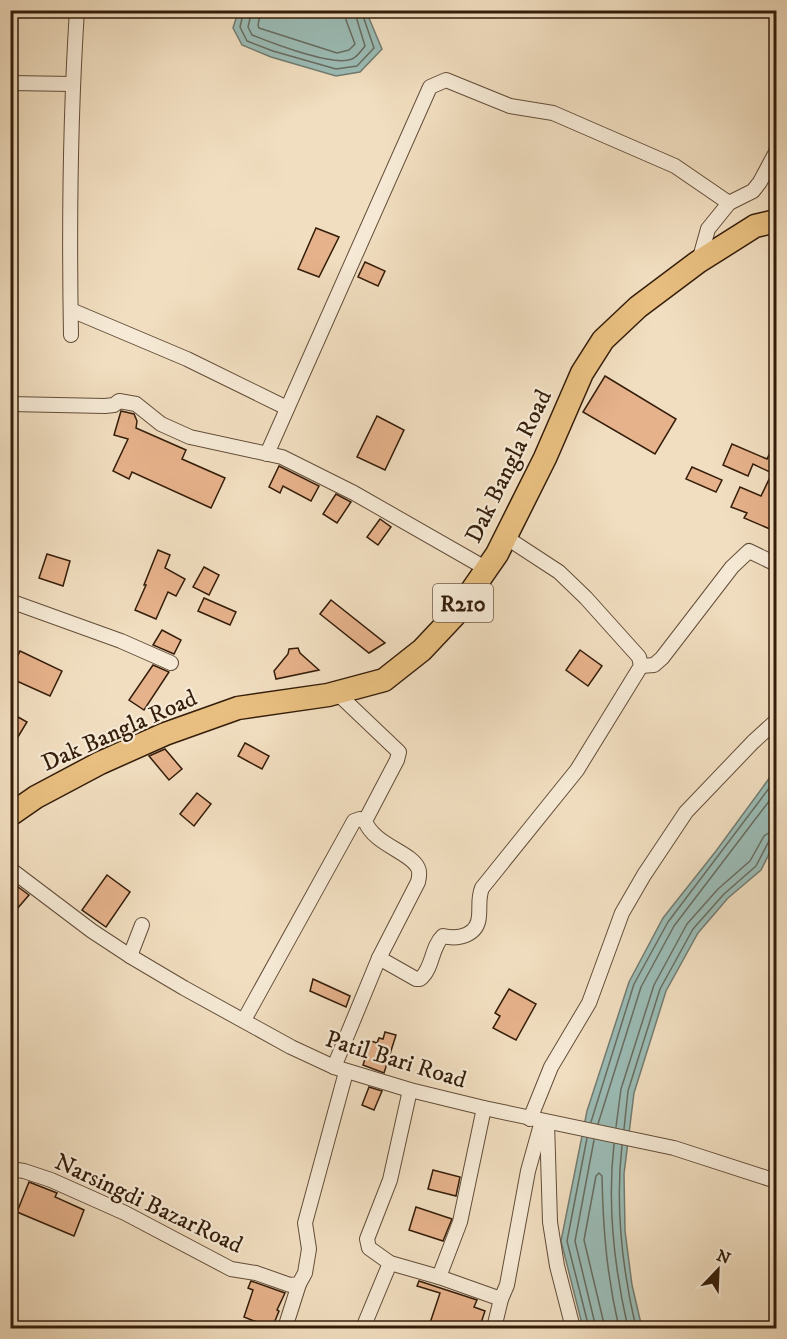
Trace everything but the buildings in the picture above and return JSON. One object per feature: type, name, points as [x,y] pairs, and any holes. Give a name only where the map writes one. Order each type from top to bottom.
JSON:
[{"type":"main road","name":"Dak Bangla Road","points":[[10,814],[100,763],[165,734],[238,708],[337,693],[384,680],[422,650],[454,616],[507,538],[582,374],[603,340],[638,307],[698,262],[756,226],[777,220]]},
{"type":"street","points":[[71,335],[69,244],[77,10]]},
{"type":"street","points":[[267,454],[430,87],[446,80],[510,106],[554,113],[675,166],[729,203]]},
{"type":"street","points":[[10,83],[73,84]]},
{"type":"street","points":[[698,262],[708,229],[729,203],[753,191],[777,152]]},
{"type":"street","points":[[71,310],[187,359],[287,408]]},
{"type":"street","points":[[10,404],[105,406],[114,405],[119,401],[129,401],[161,424],[190,437],[282,457],[354,493],[487,569]]},
{"type":"street","points":[[379,958],[416,979],[420,979],[427,971],[439,940],[444,936],[457,938],[471,933],[478,921],[478,899],[482,888],[577,770],[641,666],[639,657],[633,650],[559,572],[507,538]]},
{"type":"street","points":[[641,666],[654,665],[662,658],[732,567],[749,551],[777,564]]},
{"type":"street","points":[[10,601],[121,641],[171,663]]},
{"type":"street","points":[[337,693],[399,752],[365,821]]},
{"type":"street","points":[[494,1329],[507,1285],[528,1171],[543,1121],[551,1067],[589,1003],[622,913],[686,812],[753,742],[777,721]]},
{"type":"street","points":[[244,1020],[354,821],[360,819],[365,821],[372,833],[414,863],[419,873],[418,882],[379,958],[340,1069],[304,1223],[309,1249],[305,1273],[299,1284],[285,1329]]},
{"type":"street","name":"Patil Bari Road","points":[[10,869],[92,931],[130,956],[291,1047],[340,1069],[410,1090],[484,1108],[674,1148],[777,1181]]},
{"type":"street","points":[[130,956],[142,925]]},
{"type":"street","points":[[410,1090],[390,1180],[367,1239],[369,1248],[390,1263],[440,1277],[501,1299]]},
{"type":"street","points":[[440,1277],[460,1222],[484,1108]]},
{"type":"street","points":[[543,1121],[550,1222],[556,1266],[573,1329]]},
{"type":"street","name":"Narsingdi BazarRoad","points":[[10,1169],[51,1180],[125,1213],[231,1269],[256,1272],[290,1285],[299,1284]]},
{"type":"street","points":[[363,1329],[390,1263]]},
{"type":"water","points":[[244,10],[366,11],[382,49],[360,72],[336,76],[271,57],[242,45],[233,28],[238,12]]},
{"type":"water","points":[[776,769],[776,840],[761,870],[728,898],[698,933],[666,991],[634,1093],[624,1174],[625,1231],[632,1285],[642,1328],[583,1328],[561,1241],[587,1111],[629,982],[663,918]]}]
